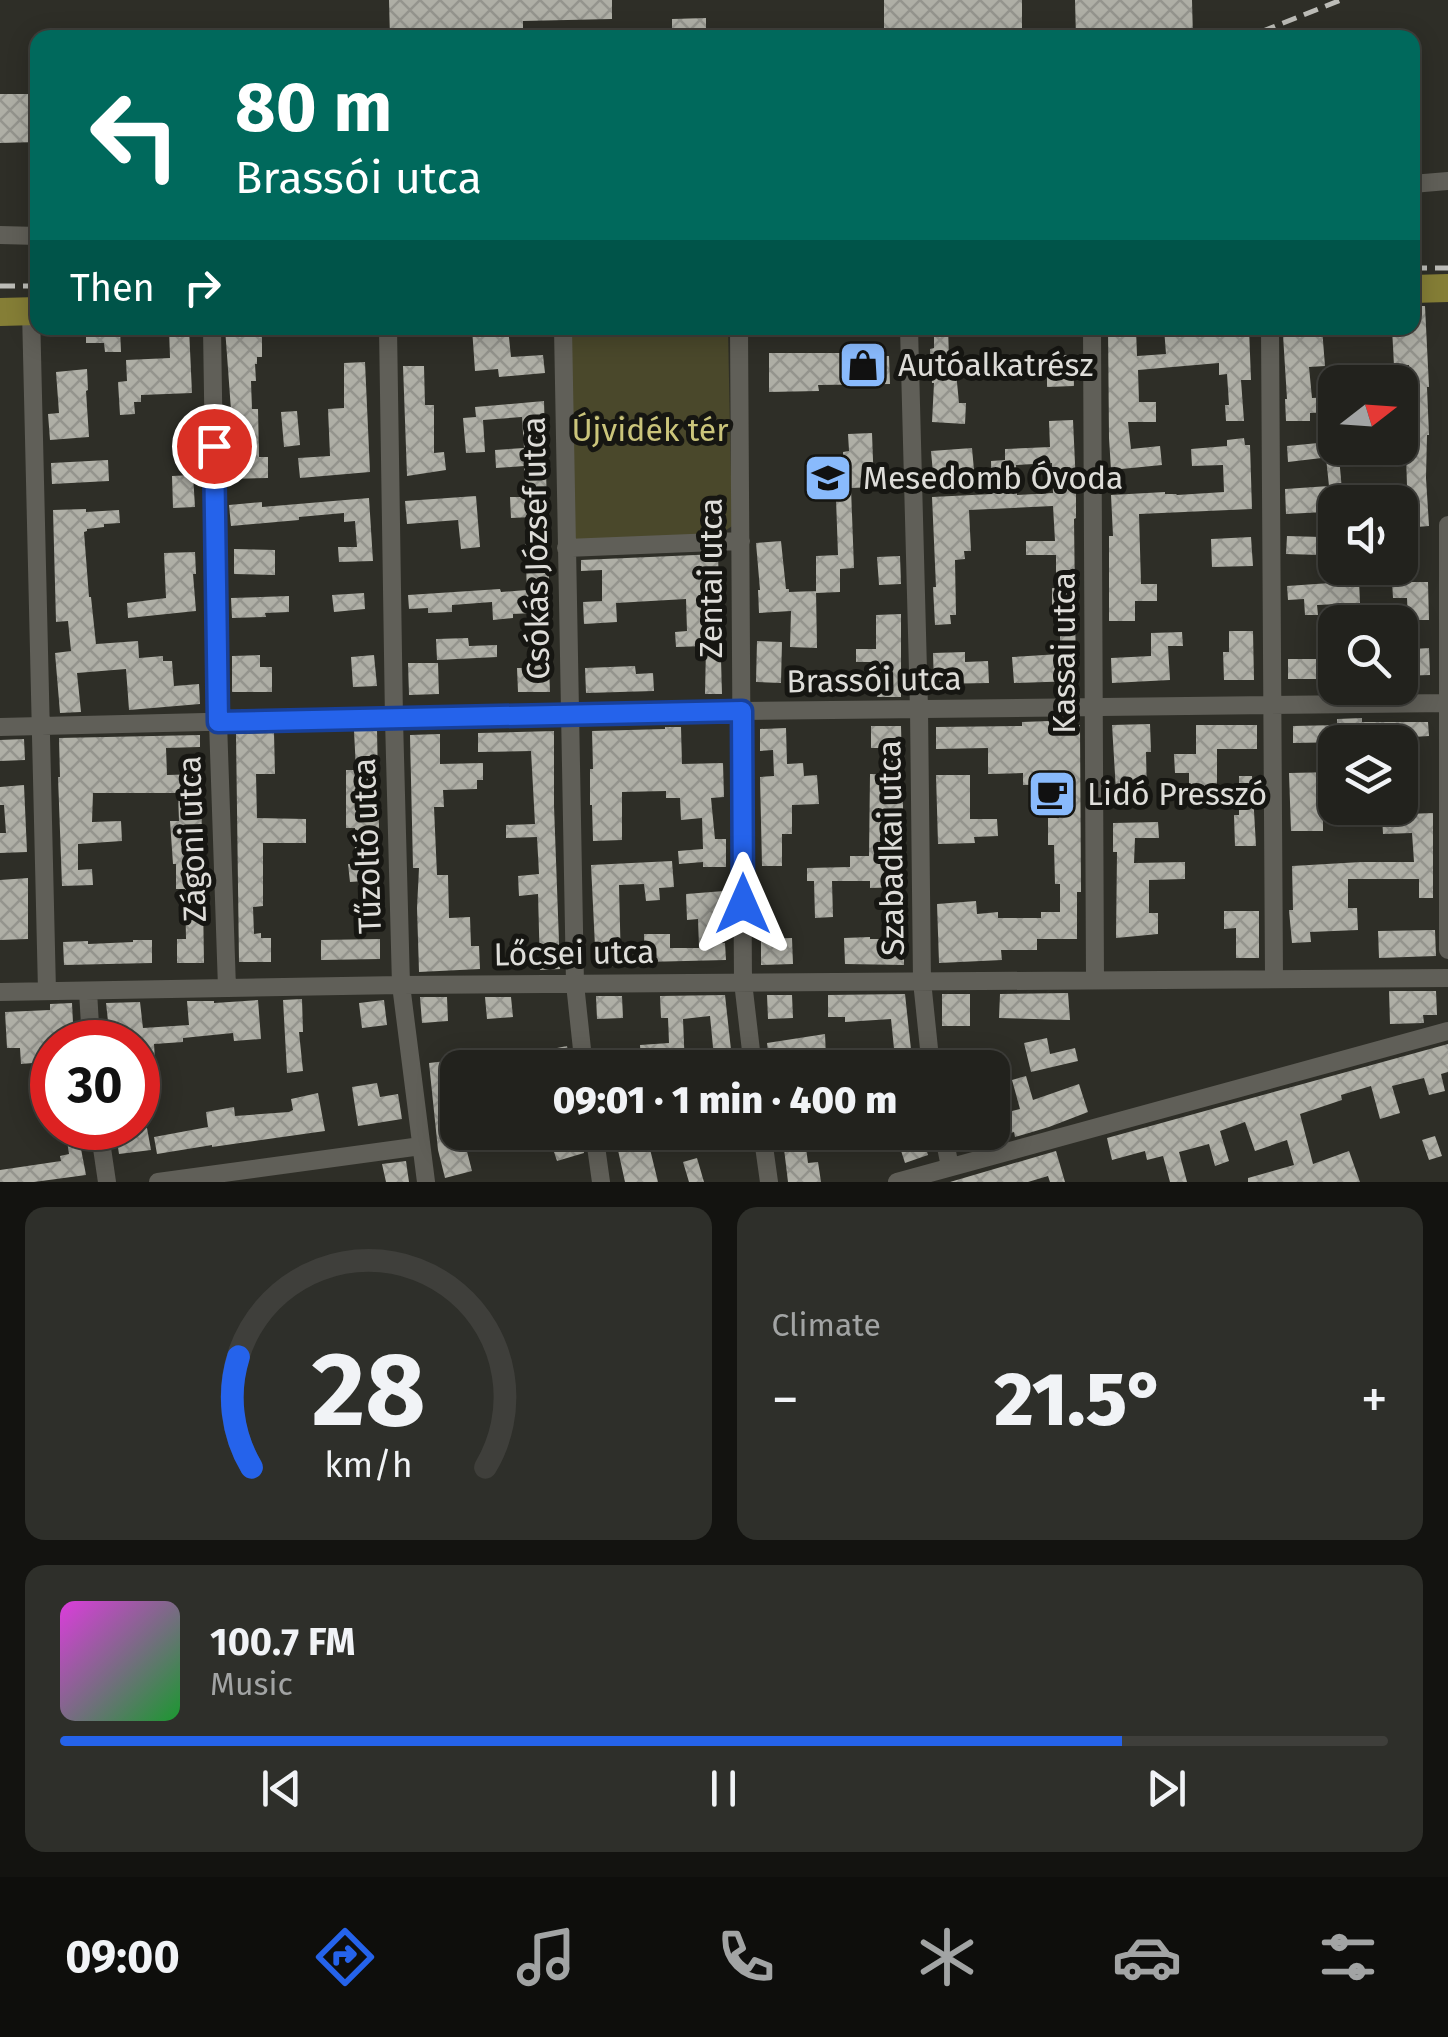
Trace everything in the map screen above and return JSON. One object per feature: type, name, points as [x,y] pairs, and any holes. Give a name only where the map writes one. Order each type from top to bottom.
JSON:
[{"type":"main road","points":[[1420,289],[1448,288]]},
{"type":"main road","points":[[0,312],[30,311]]},
{"type":"street","points":[[1420,183],[1448,180]]},
{"type":"street","points":[[0,235],[30,236]]},
{"type":"street","points":[[34,335],[46,991]]},
{"type":"street","name":"Zágoni utca","points":[[212,335],[226,988]]},
{"type":"street","name":"Tűzoltó utca","points":[[388,335],[401,985],[426,1182]]},
{"type":"street","name":"Csókás József utca","points":[[562,335],[575,984],[582,1050]]},
{"type":"street","name":"Zentai utca","points":[[739,335],[744,982],[751,1050]]},
{"type":"street","name":"Szabadkai utca","points":[[909,335],[920,709],[922,981],[929,1050]]},
{"type":"street","name":"Kassai utca","points":[[1092,335],[1095,979]]},
{"type":"street","points":[[1270,335],[1274,978]]},
{"type":"street","points":[[1448,525],[1448,950]]},
{"type":"street","points":[[566,548],[741,542]]},
{"type":"street","name":"Brassói utca","points":[[0,726],[568,713],[1448,703]]},
{"type":"street","name":"Lőcsei utca","points":[[0,992],[401,985],[1448,978]]},
{"type":"street","points":[[88,990],[90,1020]]},
{"type":"street","points":[[896,1182],[1448,1031]]},
{"type":"street","points":[[158,1182],[421,1146]]},
{"type":"street","points":[[102,1150],[106,1182]]},
{"type":"street","points":[[597,1150],[601,1182]]},
{"type":"street","points":[[765,1150],[769,1182]]},
{"type":"street","points":[[947,1150],[950,1167]]},
{"type":"green space","name":"Újvidék tér","points":[[569,335],[728,335],[732,526],[718,536],[579,542],[571,536]]},
{"type":"building","points":[[389,0],[612,0],[612,19],[523,21],[523,30],[390,30]]},
{"type":"building","points":[[884,0],[1022,0],[1022,30],[884,30]]},
{"type":"building","points":[[1075,0],[1192,0],[1193,30],[1076,30]]},
{"type":"building","points":[[706,18],[706,30],[672,30],[672,19]]},
{"type":"building","points":[[0,94],[30,94],[30,142],[0,143]]},
{"type":"building","points":[[1420,306],[1425,306],[1429,526],[1418,527],[1418,485],[1407,485],[1406,465],[1418,465],[1418,365],[1394,365],[1392,335],[1420,335]]},
{"type":"building","points":[[86,335],[120,335],[121,352],[105,352],[104,343],[86,343]]},
{"type":"building","points":[[169,335],[189,335],[192,393],[141,395],[141,402],[134,402],[135,414],[120,415],[118,382],[127,381],[126,360],[170,358]]},
{"type":"building","points":[[226,335],[262,335],[262,357],[257,357],[255,364],[256,381],[251,381],[252,409],[258,409],[259,457],[268,457],[268,478],[229,479],[227,410],[231,410]]},
{"type":"building","points":[[472,335],[509,335],[511,357],[543,355],[545,373],[499,377],[498,369],[475,371]]},
{"type":"building","points":[[934,335],[948,335],[949,358],[1003,356],[1003,369],[956,372],[959,403],[966,403],[965,424],[932,422],[934,383],[930,349],[934,348]]},
{"type":"building","points":[[1108,335],[1136,335],[1137,356],[1166,354],[1165,335],[1249,335],[1251,380],[1241,380],[1244,421],[1226,421],[1227,374],[1219,375],[1219,363],[1138,370],[1139,402],[1156,402],[1156,422],[1128,422],[1131,449],[1160,446],[1162,465],[1111,470]]},
{"type":"building","points":[[1283,335],[1323,335],[1325,365],[1309,367],[1312,398],[1318,398],[1318,413],[1310,413],[1310,421],[1286,421]]},
{"type":"building","points":[[769,353],[882,353],[889,356],[890,384],[818,385],[819,391],[769,392]]},
{"type":"building","points":[[1047,355],[1073,355],[1074,386],[1047,387]]},
{"type":"building","points":[[365,362],[370,472],[300,478],[298,458],[330,456],[328,409],[344,408],[344,363]]},
{"type":"building","points":[[403,366],[424,366],[425,405],[434,405],[434,453],[444,452],[446,470],[407,476]]},
{"type":"building","points":[[87,369],[89,437],[50,440],[48,414],[59,413],[56,372]]},
{"type":"building","points":[[544,401],[550,612],[513,614],[513,618],[493,620],[492,602],[452,605],[452,612],[409,609],[408,595],[527,590],[525,544],[534,543],[533,517],[511,518],[510,497],[527,497],[524,466],[496,468],[495,450],[524,448],[522,417],[483,420],[485,452],[466,453],[463,418],[476,417],[475,407]]},
{"type":"building","points":[[297,411],[300,445],[284,447],[281,412]]},
{"type":"building","points":[[1073,420],[1076,681],[1014,683],[1012,657],[1060,654],[1060,617],[1052,617],[1056,555],[1026,555],[1026,541],[1055,541],[1053,506],[969,510],[971,551],[964,551],[965,559],[955,560],[956,615],[950,615],[951,624],[935,625],[932,497],[992,494],[991,461],[1005,460],[1005,449],[1050,447],[1049,421]],"holes":[[[1052,463],[1053,493],[1017,495],[1016,465]]]},
{"type":"building","points":[[872,433],[874,487],[851,488],[854,568],[840,569],[840,592],[816,593],[816,556],[838,555],[835,471],[844,470],[848,434]]},
{"type":"building","points":[[1244,438],[1245,445],[1250,445],[1252,509],[1139,514],[1141,584],[1157,584],[1157,601],[1135,601],[1135,621],[1109,621],[1111,495],[1224,492],[1223,465],[1192,466],[1191,449],[1227,446],[1227,440]]},
{"type":"building","points":[[1318,443],[1318,458],[1288,462],[1287,446]]},
{"type":"building","points":[[972,448],[974,470],[933,473],[931,451]]},
{"type":"building","points":[[108,460],[109,481],[52,484],[51,463]]},
{"type":"building","points":[[1327,465],[1340,465],[1342,485],[1329,485]]},
{"type":"building","points":[[193,475],[195,507],[173,508],[172,476]]},
{"type":"building","points":[[1318,487],[1318,512],[1286,514],[1285,489]]},
{"type":"building","points":[[476,496],[480,547],[461,549],[458,520],[407,524],[405,501]]},
{"type":"building","points":[[369,498],[373,561],[339,562],[338,547],[357,547],[355,521],[344,522],[344,513],[231,526],[229,505],[262,502],[262,507]]},
{"type":"building","points":[[53,510],[119,510],[120,523],[84,532],[96,644],[138,641],[139,658],[163,656],[163,661],[172,661],[174,686],[199,684],[200,704],[129,710],[126,669],[77,673],[81,712],[60,713],[55,653],[71,651],[68,621],[56,622]]},
{"type":"building","points":[[1287,536],[1318,537],[1318,555],[1286,554]]},
{"type":"building","points":[[1251,537],[1253,566],[1212,567],[1211,539]]},
{"type":"building","points":[[781,541],[786,589],[816,591],[817,648],[790,647],[791,611],[759,613],[756,543]]},
{"type":"building","points":[[234,549],[275,550],[275,575],[234,574]]},
{"type":"building","points":[[195,552],[196,611],[128,618],[127,603],[166,598],[164,553]]},
{"type":"building","points":[[718,554],[722,694],[705,694],[706,646],[676,647],[675,632],[687,631],[686,599],[616,603],[617,622],[584,624],[583,602],[602,601],[602,570],[581,571],[581,560]]},
{"type":"building","points":[[900,556],[901,584],[879,585],[877,557]]},
{"type":"building","points":[[1428,582],[1429,620],[1418,620],[1418,605],[1407,605],[1407,598],[1393,598],[1392,585]]},
{"type":"building","points":[[1359,585],[1360,603],[1317,605],[1318,615],[1305,615],[1304,599],[1288,600],[1287,586]]},
{"type":"building","points":[[364,593],[365,609],[334,612],[332,595]]},
{"type":"building","points":[[289,596],[289,612],[232,618],[231,598]]},
{"type":"building","points":[[901,614],[901,697],[877,697],[877,662],[856,662],[856,649],[876,649],[876,615]]},
{"type":"building","points":[[1229,631],[1253,631],[1254,680],[1224,680],[1223,652],[1229,652]]},
{"type":"building","points":[[1182,632],[1183,646],[1168,646],[1170,680],[1112,683],[1111,658],[1151,656],[1151,633]]},
{"type":"building","points":[[468,638],[469,646],[497,645],[497,657],[437,660],[436,639]]},
{"type":"building","points":[[757,641],[782,642],[781,683],[756,682]]},
{"type":"building","points":[[532,642],[548,642],[550,692],[518,692],[517,668],[533,668]]},
{"type":"building","points":[[1429,648],[1430,675],[1418,675],[1418,649]]},
{"type":"building","points":[[965,652],[965,662],[988,661],[989,683],[934,684],[933,653]]},
{"type":"building","points":[[260,655],[260,667],[272,667],[272,692],[232,692],[232,656]]},
{"type":"building","points":[[374,655],[377,686],[353,687],[351,657]]},
{"type":"building","points":[[1288,659],[1318,659],[1318,679],[1288,679]]},
{"type":"building","points":[[408,663],[438,663],[439,694],[409,695]]},
{"type":"building","points":[[635,666],[636,674],[653,673],[654,691],[586,693],[585,668]]},
{"type":"building","points":[[1337,719],[1428,722],[1429,736],[1418,737],[1418,725],[1337,725]]},
{"type":"building","points":[[1049,721],[1049,725],[1080,725],[1081,892],[1077,892],[1077,939],[1037,939],[1037,950],[1001,950],[1002,960],[939,963],[937,904],[976,901],[977,914],[998,912],[998,918],[1041,918],[1041,912],[1060,912],[1060,884],[1055,884],[1054,845],[1048,845],[1048,818],[1059,818],[1058,784],[1023,785],[1023,773],[988,774],[988,748],[936,749],[936,727],[1022,726],[1022,722]]},
{"type":"building","points":[[1150,724],[1147,796],[1130,797],[1130,791],[1116,791],[1112,725]]},
{"type":"building","points":[[1196,725],[1257,725],[1257,749],[1217,749],[1217,786],[1189,786],[1189,773],[1175,773],[1174,754],[1196,754]]},
{"type":"building","points":[[1318,725],[1318,743],[1293,743],[1293,726]]},
{"type":"building","points":[[871,726],[901,726],[905,887],[870,888],[870,881],[832,881],[833,917],[815,918],[814,881],[807,881],[807,868],[850,867],[850,856],[869,856],[870,774],[883,774],[883,748],[871,748]]},
{"type":"building","points":[[681,727],[682,764],[723,763],[724,797],[711,798],[715,839],[726,839],[726,867],[703,867],[703,862],[679,864],[678,851],[703,849],[702,818],[681,820],[680,798],[666,798],[666,791],[622,792],[622,840],[593,841],[592,731]]},
{"type":"building","points":[[786,728],[787,764],[803,763],[804,776],[817,775],[819,804],[792,805],[792,834],[782,834],[782,866],[762,866],[760,777],[774,776],[773,750],[760,751],[760,729]]},
{"type":"building","points":[[377,730],[380,880],[350,882],[348,864],[355,864],[355,828],[346,828],[346,770],[356,770],[354,731]]},
{"type":"building","points":[[554,731],[560,969],[540,970],[538,894],[519,896],[518,876],[539,874],[537,837],[506,838],[506,825],[535,824],[531,751],[478,752],[478,733]]},
{"type":"building","points":[[274,733],[275,774],[256,774],[257,818],[306,819],[306,843],[263,843],[263,906],[253,907],[254,934],[271,938],[271,962],[239,962],[236,734]]},
{"type":"building","points":[[440,734],[440,764],[483,763],[483,780],[477,780],[477,789],[443,790],[444,807],[434,807],[437,875],[448,875],[449,918],[470,917],[471,946],[479,946],[480,969],[419,972],[419,868],[413,868],[410,735]]},
{"type":"building","points":[[200,735],[200,747],[166,748],[167,775],[201,774],[204,963],[177,963],[177,939],[186,939],[185,889],[176,889],[170,821],[179,821],[178,793],[93,793],[92,822],[121,821],[122,841],[78,844],[78,870],[92,869],[93,885],[62,886],[59,738]]},
{"type":"building","points":[[24,739],[25,760],[0,761],[0,740]]},
{"type":"building","points":[[1318,772],[1318,825],[1323,825],[1323,831],[1291,831],[1289,773]]},
{"type":"building","points":[[936,775],[970,775],[970,819],[997,819],[998,836],[974,837],[975,843],[938,844]]},
{"type":"building","points":[[1239,776],[1252,776],[1256,846],[1235,846]]},
{"type":"building","points":[[24,785],[27,852],[0,853],[0,833],[6,833],[0,787]]},
{"type":"building","points":[[1433,813],[1433,898],[1419,898],[1419,879],[1348,879],[1348,908],[1357,908],[1358,930],[1310,932],[1311,942],[1292,943],[1292,866],[1414,862],[1412,833],[1383,834],[1383,825],[1418,825],[1418,814]]},
{"type":"building","points":[[1158,822],[1159,838],[1135,838],[1134,863],[1185,862],[1185,879],[1149,880],[1149,913],[1158,913],[1158,934],[1116,938],[1117,852],[1113,852],[1113,823]]},
{"type":"building","points":[[672,861],[674,887],[659,888],[660,900],[646,901],[644,884],[619,885],[621,966],[596,967],[591,865]]},
{"type":"building","points":[[28,878],[28,939],[0,940],[0,880]]},
{"type":"building","points":[[724,891],[726,917],[712,918],[712,943],[725,943],[726,960],[645,962],[644,934],[670,934],[670,948],[699,948],[698,919],[687,920],[686,894]]},
{"type":"building","points":[[1224,911],[1259,911],[1259,958],[1236,958],[1236,928],[1224,929]]},
{"type":"building","points":[[1435,930],[1436,956],[1379,958],[1378,931]]},
{"type":"building","points":[[792,938],[793,964],[761,965],[761,939]]},
{"type":"building","points":[[844,938],[904,939],[904,965],[845,964]]},
{"type":"building","points":[[380,939],[380,959],[321,960],[321,940]]},
{"type":"building","points":[[152,940],[152,963],[64,965],[63,942]]},
{"type":"building","points":[[1389,991],[1436,991],[1437,1015],[1423,1015],[1424,1023],[1390,1024]]},
{"type":"building","points":[[1068,993],[1070,1020],[999,1018],[1000,994]]},
{"type":"building","points":[[905,994],[911,1050],[894,1050],[891,1019],[845,1022],[845,1017],[828,1017],[828,995]]},
{"type":"building","points":[[942,994],[970,994],[970,1026],[942,1026]]},
{"type":"building","points":[[725,995],[731,1050],[713,1050],[710,1016],[683,1019],[684,1050],[640,1050],[640,1045],[669,1043],[668,1018],[661,1018],[660,996]]},
{"type":"building","points":[[767,995],[792,995],[793,1018],[768,1019]]},
{"type":"building","points":[[596,996],[622,996],[623,1018],[597,1019]]},
{"type":"building","points":[[420,997],[447,997],[448,1021],[422,1023]]},
{"type":"building","points":[[485,997],[511,997],[513,1017],[487,1019]]},
{"type":"building","points":[[302,999],[303,1032],[299,1032],[303,1071],[287,1073],[283,1000]]},
{"type":"building","points":[[258,1000],[261,1039],[234,1041],[233,1033],[160,1044],[160,1027],[189,1025],[187,1001]]},
{"type":"building","points":[[384,1000],[387,1025],[362,1028],[359,1003]]},
{"type":"building","points":[[140,1002],[142,1020],[108,1020],[106,1003]]},
{"type":"building","points":[[72,1003],[73,1020],[30,1020],[30,1063],[21,1064],[20,1048],[7,1048],[5,1012],[50,1010],[50,1004]]},
{"type":"building","points":[[825,1034],[826,1050],[768,1050],[767,1043]]},
{"type":"building","points":[[1047,1038],[1050,1054],[1075,1048],[1078,1061],[1031,1072],[1024,1043]]},
{"type":"building","points":[[1448,1044],[1448,1072],[1441,1074],[1445,1091],[1429,1095],[1424,1078],[1392,1086],[1400,1113],[1380,1119],[1371,1086],[1300,1114],[1313,1164],[1349,1151],[1360,1182],[1248,1182],[1248,1178],[1294,1165],[1287,1140],[1255,1151],[1245,1122],[1220,1131],[1229,1161],[1215,1166],[1209,1144],[1179,1152],[1187,1182],[1170,1182],[1163,1156],[1147,1160],[1145,1151],[1112,1160],[1107,1138]]},
{"type":"building","points":[[440,1062],[440,1150],[467,1150],[472,1171],[445,1178],[438,1150],[429,1063]]},
{"type":"building","points":[[1026,1076],[1033,1100],[1079,1084],[1088,1112],[1015,1137],[1014,1132],[1010,1133],[1010,1112],[1020,1109],[1012,1080]]},
{"type":"building","points":[[377,1083],[380,1097],[398,1094],[402,1119],[358,1126],[352,1087]]},
{"type":"building","points":[[318,1093],[325,1131],[157,1154],[160,1136],[208,1127],[206,1112],[234,1107],[235,1116],[289,1112],[293,1110],[291,1099]]},
{"type":"building","points":[[1435,1136],[1442,1156],[1429,1160],[1422,1140]]},
{"type":"building","points":[[68,1150],[81,1150],[86,1175],[0,1182],[0,1170],[61,1161],[60,1156],[69,1154]]},
{"type":"building","points":[[118,1150],[151,1150],[119,1154]]},
{"type":"building","points":[[553,1150],[584,1150],[584,1153],[557,1161]]},
{"type":"building","points":[[618,1150],[650,1150],[658,1182],[625,1182]]},
{"type":"building","points":[[784,1150],[806,1150],[808,1163],[818,1162],[821,1182],[788,1182]]},
{"type":"building","points":[[901,1150],[926,1150],[928,1155],[905,1163]]},
{"type":"building","points":[[1056,1151],[1065,1182],[1050,1182],[1048,1176],[1028,1182],[950,1182]]},
{"type":"building","points":[[697,1158],[704,1182],[689,1182],[683,1162]]},
{"type":"building","points":[[406,1161],[409,1182],[386,1182],[382,1164]]},
{"type":"railway","points":[[1266,30],[1341,0]]},
{"type":"railway","points":[[1420,268],[1448,268]]},
{"type":"railway","points":[[0,286],[30,286]]},
{"type":"place","name":"Autóalkatrész","points":[[863,365]]},
{"type":"place","name":"Mesedomb Óvoda","points":[[828,478]]},
{"type":"place","name":"Lidó Presszó","points":[[1052,794]]},
{"type":"route","points":[[214,446],[218,722],[742,711],[743,904]]}]
